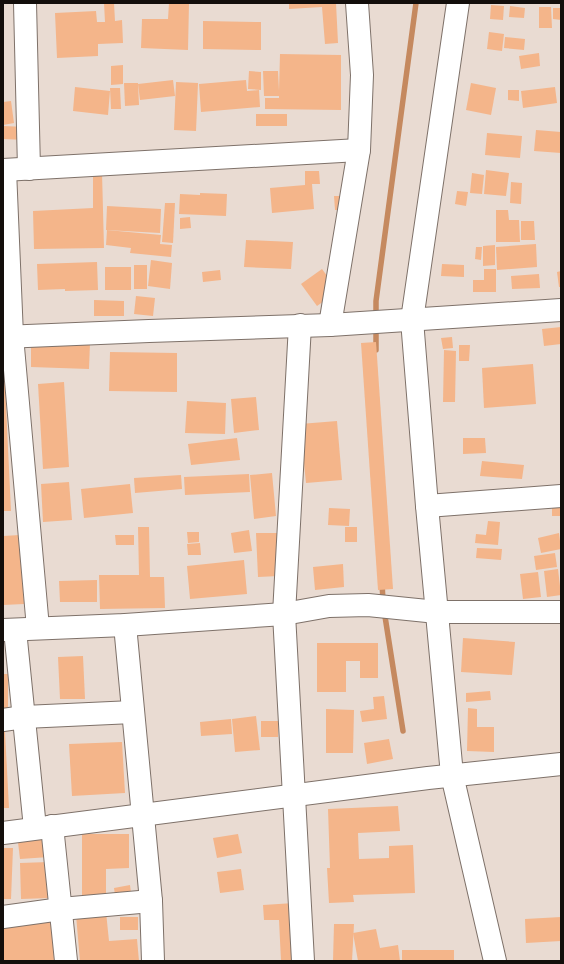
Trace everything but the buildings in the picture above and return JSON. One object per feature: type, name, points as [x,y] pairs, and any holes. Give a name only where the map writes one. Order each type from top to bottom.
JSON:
[{"type":"street","points":[[25,3],[29,168]]},
{"type":"street","points":[[338,325],[358,150],[362,75],[357,3]]},
{"type":"street","points":[[458,3],[412,320],[427,506],[452,775],[495,961]]},
{"type":"street","points":[[38,628],[8,337],[4,170],[358,150]]},
{"type":"street","points":[[8,337],[300,325],[338,325],[561,310]]},
{"type":"street","points":[[300,325],[284,614],[304,961]]},
{"type":"street","points":[[427,506],[561,496]]},
{"type":"street","points":[[66,961],[61,909],[44,827],[13,719],[9,630],[284,614],[329,606],[368,605],[437,612],[561,612]]},
{"type":"street","points":[[126,624],[151,901],[153,961]]},
{"type":"street","points":[[13,719],[133,712]]},
{"type":"street","points":[[3,833],[452,775],[561,764]]},
{"type":"street","points":[[3,917],[61,909],[151,901]]},
{"type":"waterway","points":[[376,318],[376,301],[416,3]]},
{"type":"waterway","points":[[376,327],[376,350]]},
{"type":"waterway","points":[[382,582],[383,602]]},
{"type":"waterway","points":[[384,610],[403,731]]}]
